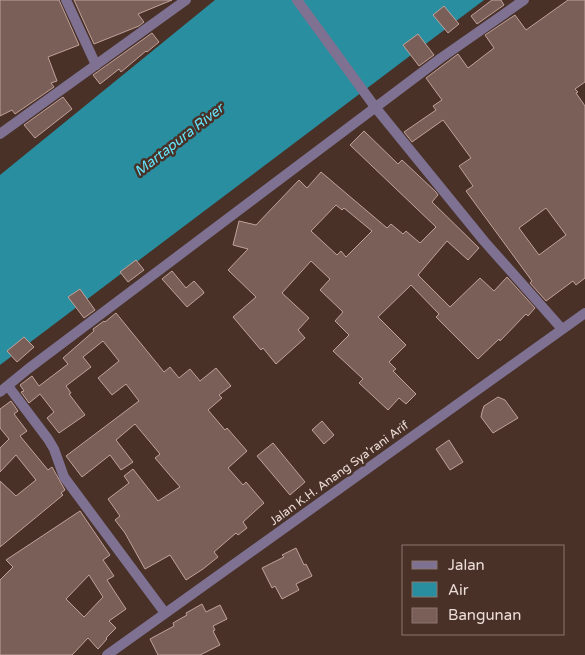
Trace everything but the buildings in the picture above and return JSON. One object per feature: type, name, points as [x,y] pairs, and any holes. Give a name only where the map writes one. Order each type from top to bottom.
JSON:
[{"type":"street","points":[[66,0],[96,65]]},
{"type":"street","points":[[0,134],[186,0]]},
{"type":"street","points":[[297,0],[375,107],[484,242],[562,329]]},
{"type":"street","points":[[165,613],[64,478],[54,449],[48,439],[4,389],[375,107],[524,0]]},
{"type":"street","name":"Jalan K.H. Anang Sya'rani Arif","points":[[107,655],[585,313]]},
{"type":"water","name":"Martapura River","points":[[215,0],[484,0],[0,365],[0,175]]}]
